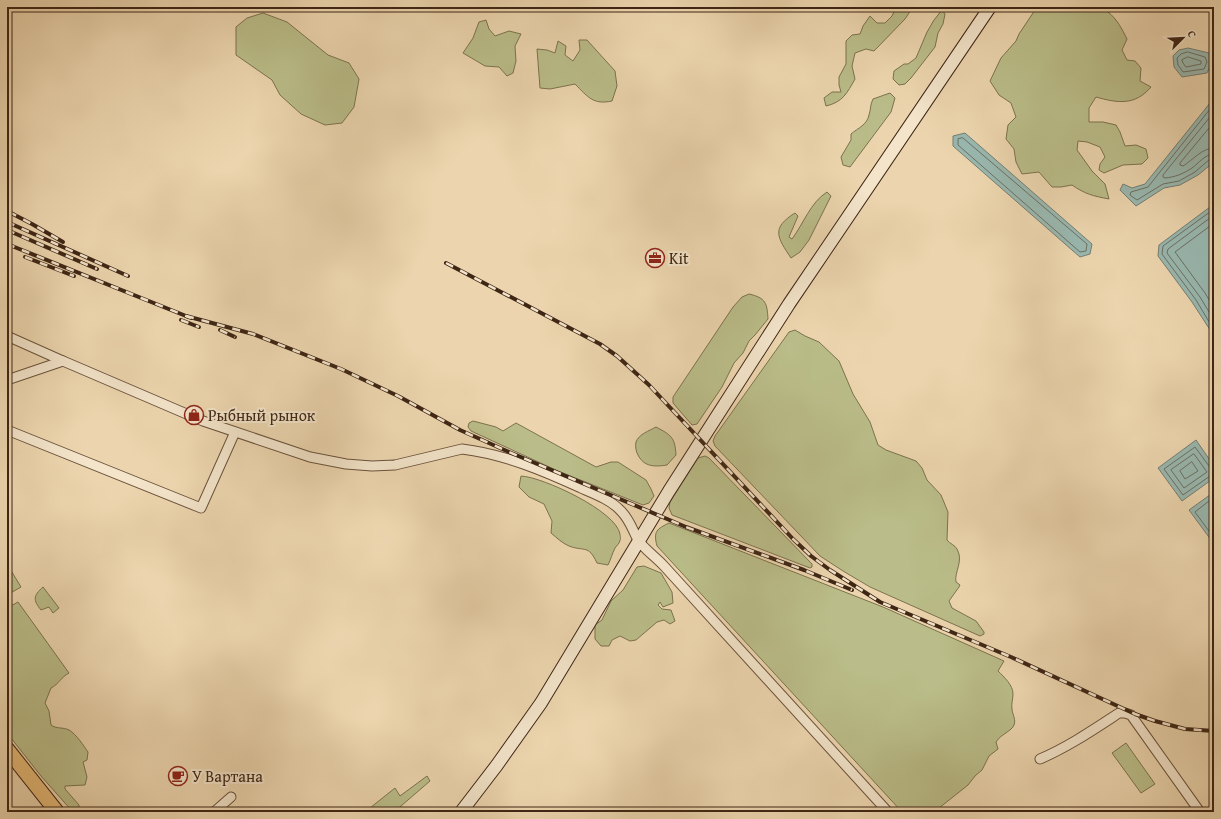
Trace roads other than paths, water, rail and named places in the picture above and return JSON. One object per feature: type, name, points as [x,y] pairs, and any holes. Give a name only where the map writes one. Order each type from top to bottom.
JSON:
[{"type":"main road","points":[[7,749],[57,812]]},
{"type":"street","points":[[461,812],[497,765],[541,703],[673,485],[789,304],[990,7]]},
{"type":"street","points":[[7,336],[203,421],[310,457],[346,464],[372,466],[395,465],[462,449],[472,450],[512,460],[557,477],[603,498],[620,510],[630,522],[639,541],[664,566],[888,812]]},
{"type":"street","points":[[7,380],[63,361]]},
{"type":"street","points":[[7,430],[201,508],[235,432]]},
{"type":"street","points":[[1040,759],[1083,737],[1119,713],[1125,713],[1131,715],[1200,812]]},
{"type":"street","points":[[214,812],[231,797]]},
{"type":"water","points":[[1188,48],[1209,53],[1212,62],[1207,73],[1182,77],[1174,67],[1173,56],[1179,50]]},
{"type":"water","points":[[1214,98],[1214,162],[1198,175],[1180,185],[1164,188],[1136,206],[1120,190],[1123,184],[1132,188],[1145,184]]},
{"type":"water","points":[[965,133],[1092,244],[1090,254],[1080,257],[953,146],[953,136]]},
{"type":"water","points":[[1214,204],[1214,336],[1192,302],[1158,256],[1159,245]]},
{"type":"water","points":[[1196,440],[1214,466],[1214,478],[1182,501],[1158,468]]},
{"type":"water","points":[[1214,492],[1214,544],[1189,510]]},
{"type":"railway","points":[[9,212],[63,242]]},
{"type":"railway","points":[[7,222],[128,276]]},
{"type":"railway","points":[[7,230],[97,269]]},
{"type":"railway","points":[[7,244],[191,318]]},
{"type":"railway","points":[[25,257],[74,276]]},
{"type":"railway","points":[[446,263],[600,344],[617,356],[649,385],[793,539],[811,556],[880,602],[1011,657],[1135,714],[1185,729],[1214,731]]},
{"type":"railway","points":[[186,316],[253,334],[341,369],[398,396],[460,430],[509,452],[686,527],[804,570],[852,590]]},
{"type":"railway","points":[[181,320],[199,327]]},
{"type":"railway","points":[[220,330],[235,337]]},
{"type":"place","name":"Kit","points":[[655,258]]},
{"type":"place","name":"Рыбный рынок","points":[[194,415]]},
{"type":"place","name":"У Вартана","points":[[178,776]]}]
